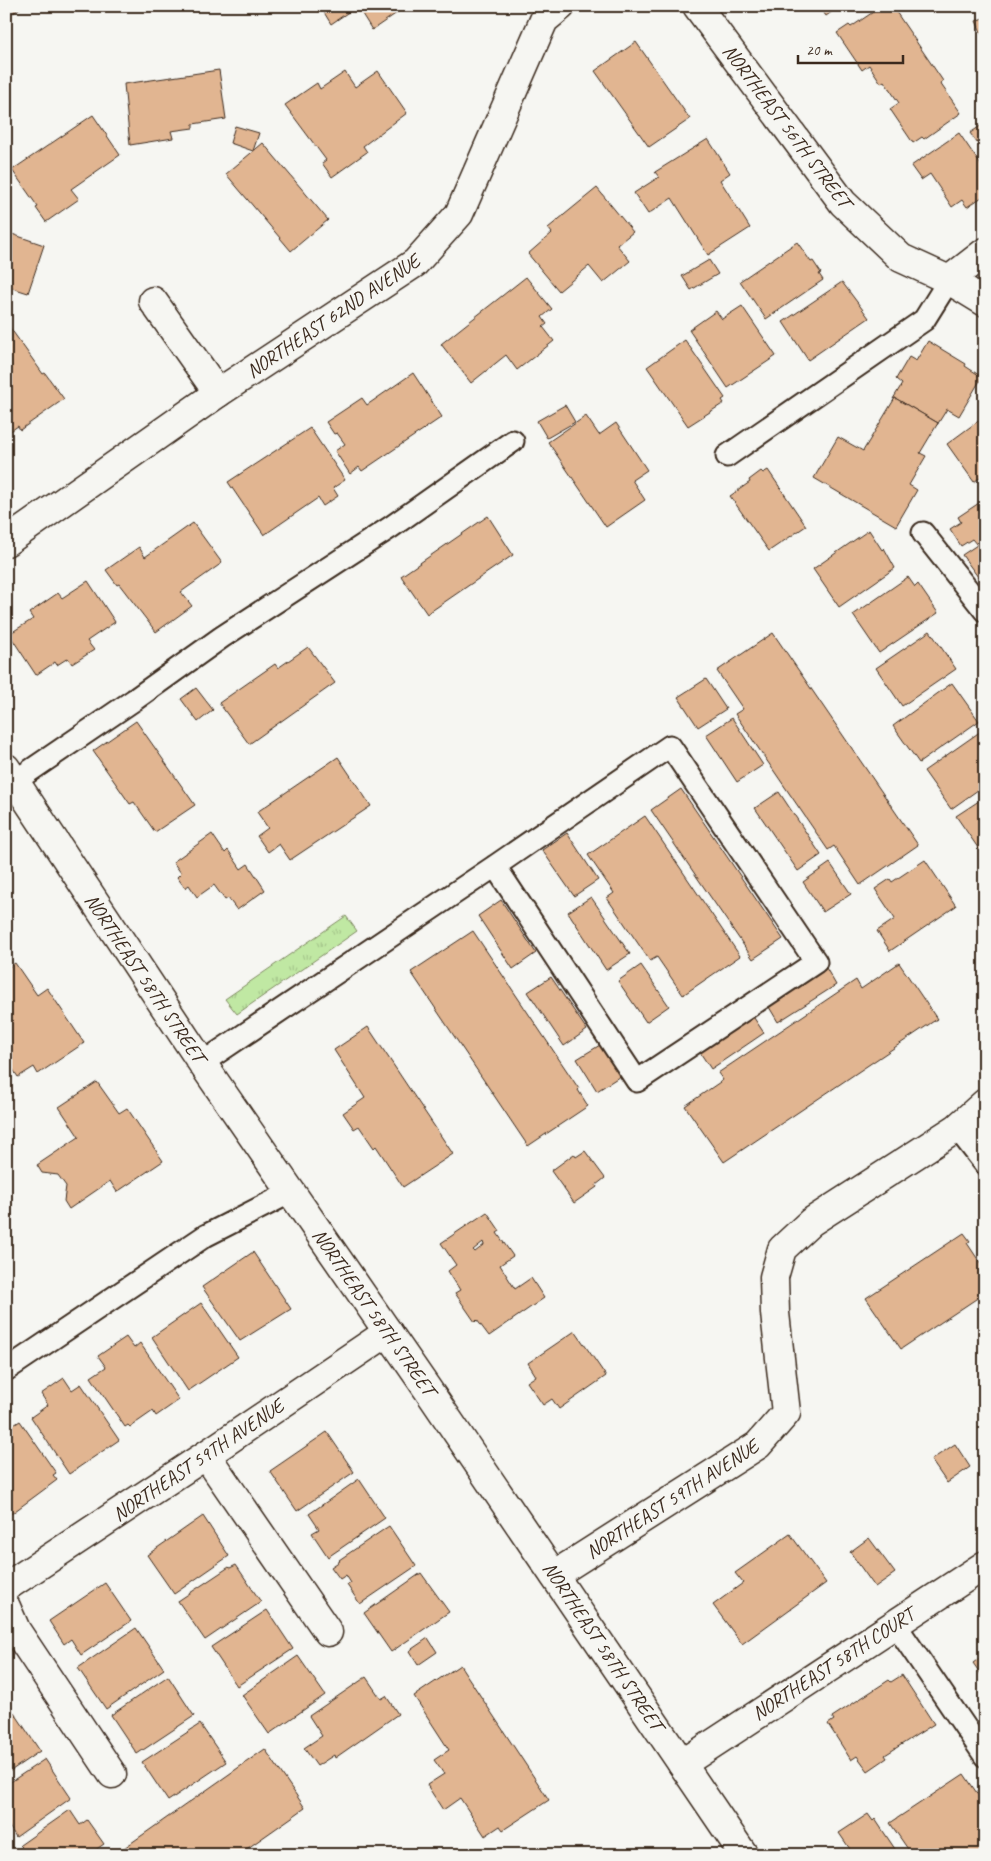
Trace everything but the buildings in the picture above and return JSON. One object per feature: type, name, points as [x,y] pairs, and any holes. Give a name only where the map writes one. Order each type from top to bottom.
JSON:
[{"type":"street","name":"NORTHEAST 62ND AVENUE","points":[[6,542],[218,393],[416,263],[459,214],[544,20],[562,6]]},
{"type":"street","name":"NORTHEAST 56TH STREET","points":[[698,6],[843,203],[901,258],[949,280],[985,302]]},
{"type":"street","points":[[949,280],[985,252]]},
{"type":"street","points":[[152,301],[218,393]]},
{"type":"street","name":"NORTHEAST 58TH STREET","points":[[11,774],[202,1063],[388,1332],[744,1855]]},
{"type":"street","name":"NORTHEAST 59TH AVENUE","points":[[554,1575],[758,1445],[786,1413],[775,1313],[774,1277],[782,1249],[812,1222],[957,1128],[985,1103]]},
{"type":"street","name":"NORTHEAST 59TH AVENUE","points":[[6,1587],[388,1332]]},
{"type":"street","points":[[206,1455],[328,1632]]},
{"type":"street","name":"NORTHEAST 58TH COURT","points":[[682,1764],[985,1565]]},
{"type":"street","points":[[6,1607],[16,1630],[112,1774]]},
{"type":"lane","points":[[727,456],[924,320],[949,280]]},
{"type":"lane","points":[[11,774],[134,700],[222,637],[391,527],[512,441]]},
{"type":"lane","points":[[923,533],[985,612]]},
{"type":"lane","points":[[202,1063],[670,746],[816,962],[637,1081],[495,866]]},
{"type":"lane","points":[[957,1128],[985,1132]]},
{"type":"lane","points":[[957,1128],[985,1164]]},
{"type":"lane","points":[[6,1370],[205,1236],[291,1192]]},
{"type":"lane","points":[[895,1624],[985,1756]]},
{"type":"green space","points":[[346,916],[357,931],[237,1014],[225,999]]}]
